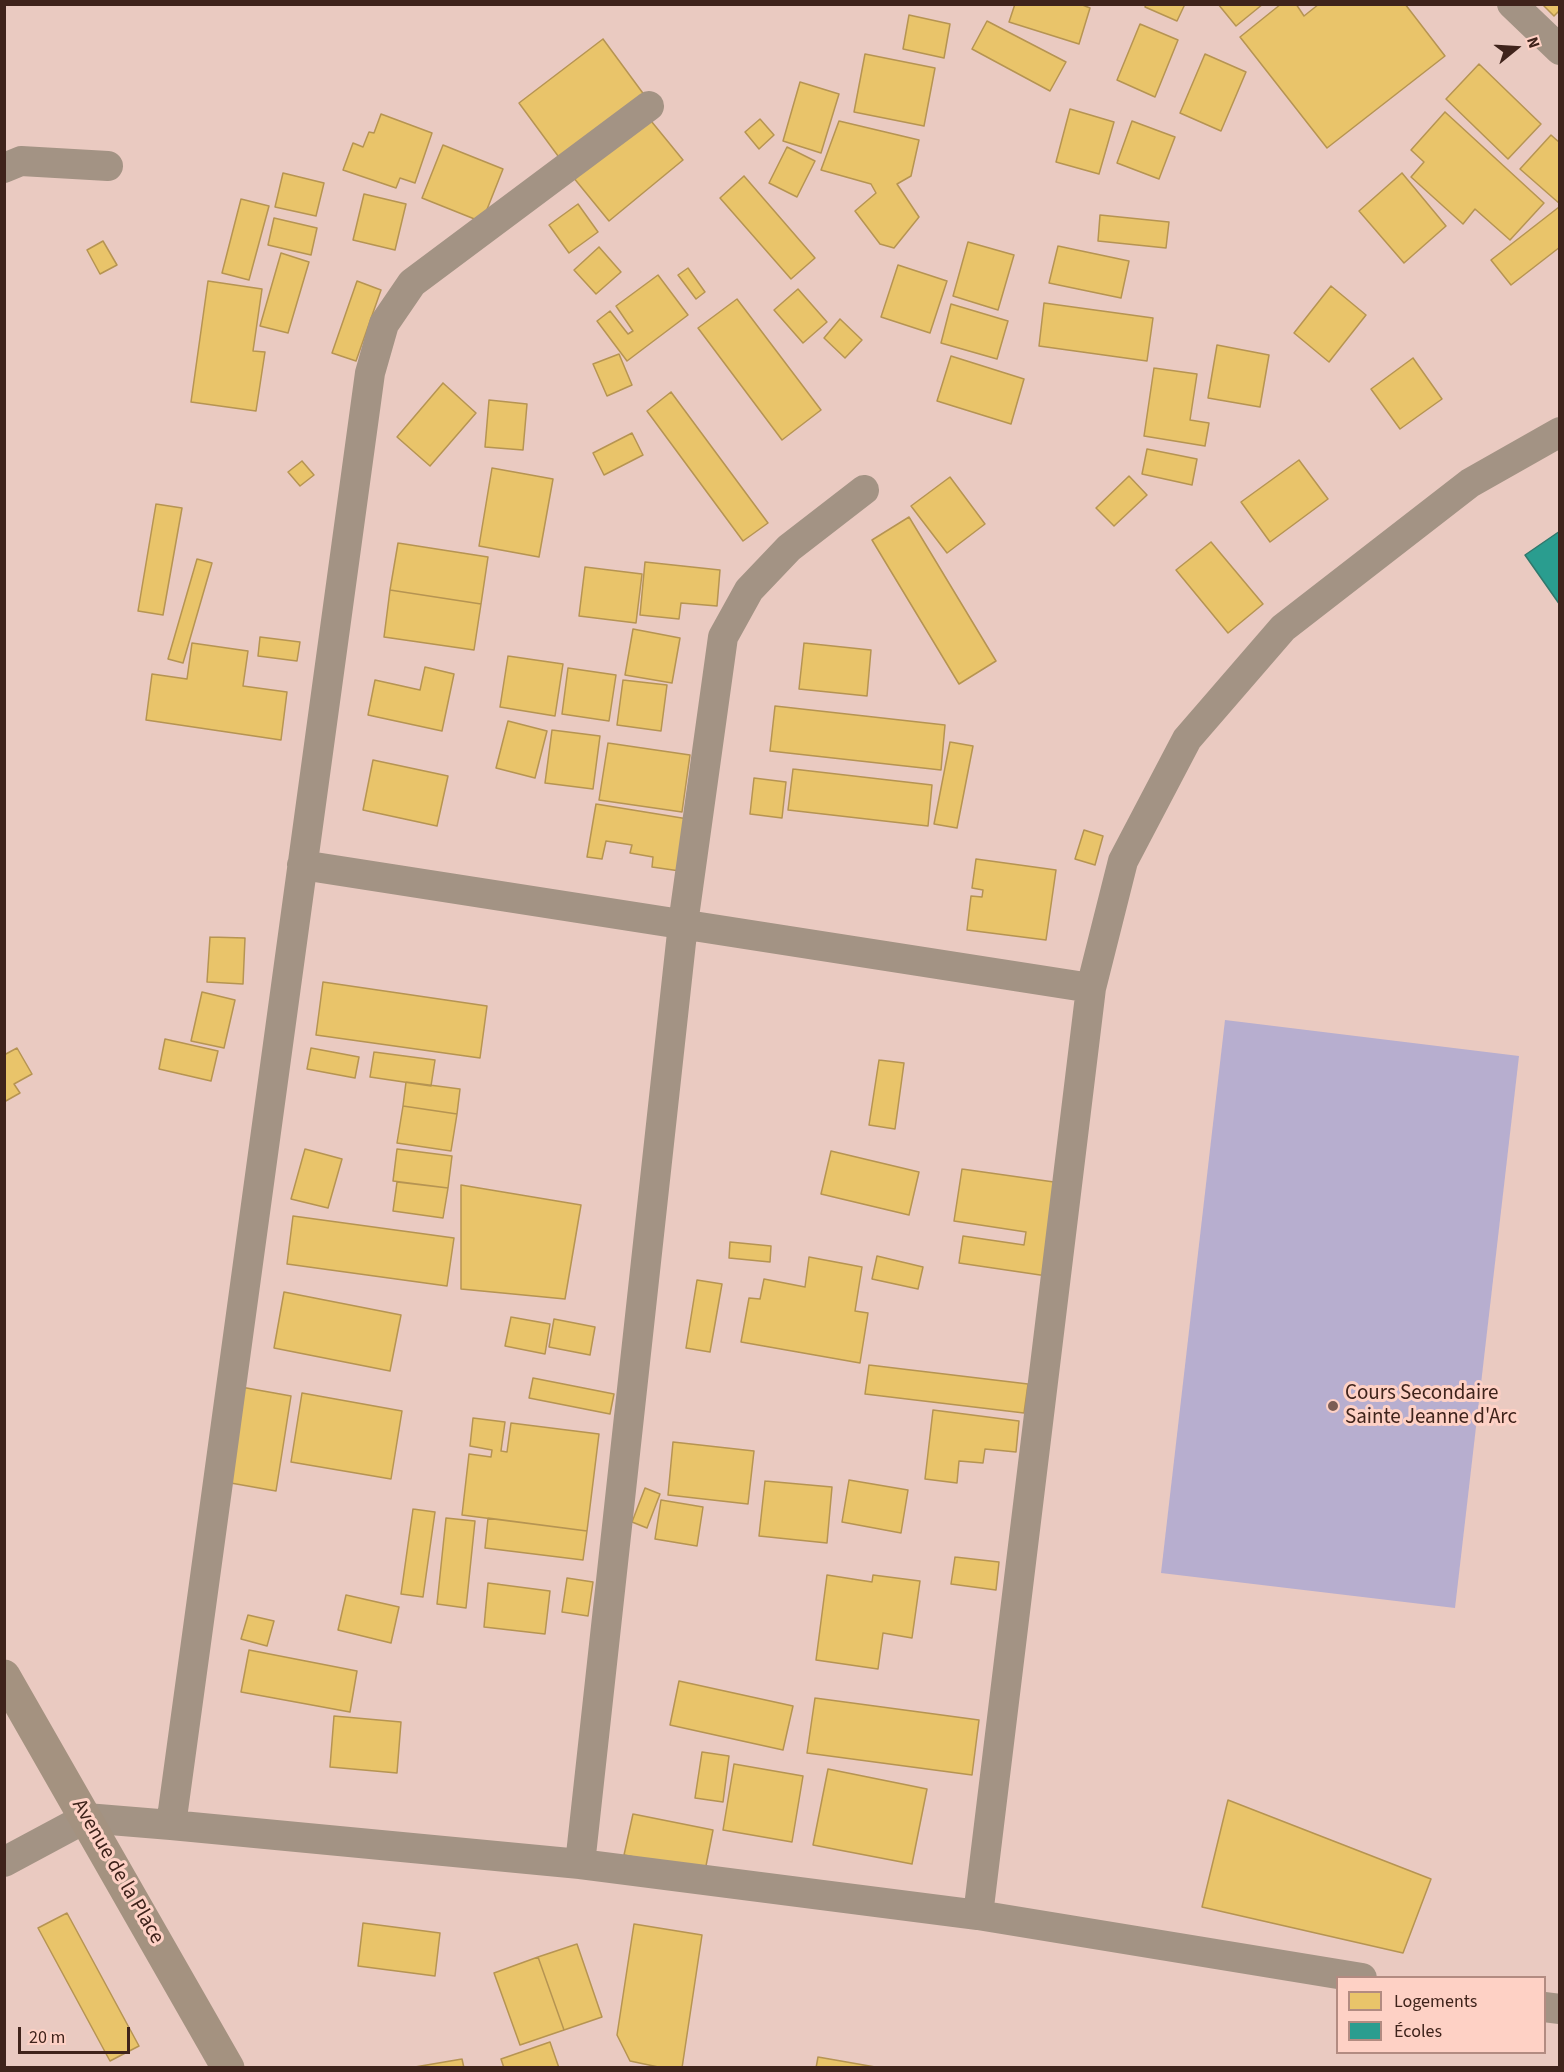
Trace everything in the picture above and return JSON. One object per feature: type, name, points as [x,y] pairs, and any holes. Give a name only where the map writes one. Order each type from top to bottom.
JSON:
[{"type":"street","points":[[1512,4],[1560,50]]},
{"type":"street","points":[[171,1825],[370,373],[384,324],[412,283],[649,106]]},
{"type":"street","points":[[4,168],[21,161],[108,166]]},
{"type":"street","points":[[978,1916],[1091,988],[1123,861],[1187,739],[1283,628],[1470,483],[1560,432]]},
{"type":"street","points":[[580,1864],[683,924],[723,637],[749,590],[789,549],[864,490]]},
{"type":"street","points":[[302,865],[1091,988]]},
{"type":"street","name":"Avenue de la Place","points":[[4,1676],[228,2067]]},
{"type":"street","points":[[4,1862],[86,1818],[171,1825],[580,1864],[978,1916],[1356,1976]]},
{"type":"shaded area","points":[[1225,1020],[1519,1056],[1455,1608],[1161,1573]]},
{"type":"building: Logements","points":[[1015,4],[1080,4],[1090,8],[1079,44],[1009,22]]},
{"type":"building: Logements","points":[[1146,4],[1185,4],[1177,21],[1145,7]]},
{"type":"building: Logements","points":[[1218,4],[1263,4],[1236,26]]},
{"type":"building: Logements","points":[[1281,4],[1296,4],[1304,16],[1319,4],[1405,4],[1445,56],[1327,148],[1240,37]]},
{"type":"building: Logements","points":[[1542,4],[1560,4],[1560,10],[1554,16]]},
{"type":"building: Logements","points":[[909,15],[950,24],[944,58],[903,49]]},
{"type":"building: Logements","points":[[987,21],[1066,62],[1050,91],[972,49]]},
{"type":"building: Logements","points":[[1140,24],[1178,40],[1155,97],[1117,80]]},
{"type":"building: Logements","points":[[603,39],[645,96],[561,160],[519,103]]},
{"type":"building: Logements","points":[[865,54],[935,68],[924,126],[854,112]]},
{"type":"building: Logements","points":[[1205,54],[1246,72],[1221,131],[1180,113]]},
{"type":"building: Logements","points":[[1479,64],[1541,124],[1508,159],[1446,99]]},
{"type":"building: Logements","points":[[800,82],[839,94],[821,153],[783,141]]},
{"type":"building: Logements","points":[[1070,109],[1114,122],[1099,174],[1056,162]]},
{"type":"building: Logements","points":[[1445,112],[1544,203],[1510,240],[1475,209],[1463,224],[1411,177],[1424,162],[1411,150]]},
{"type":"building: Logements","points":[[381,114],[432,133],[415,183],[400,178],[396,188],[343,170],[353,143],[363,147],[369,132],[374,133]]},
{"type":"building: Logements","points":[[647,116],[683,160],[609,221],[573,177]]},
{"type":"building: Logements","points":[[760,119],[774,135],[759,149],[745,132]]},
{"type":"building: Logements","points":[[839,121],[919,140],[911,176],[897,184],[919,217],[894,248],[880,244],[855,211],[876,193],[871,184],[821,170]]},
{"type":"building: Logements","points":[[1132,121],[1175,137],[1159,179],[1117,163]]},
{"type":"building: Logements","points":[[1551,135],[1560,143],[1560,204],[1520,169]]},
{"type":"building: Logements","points":[[443,145],[503,169],[482,222],[422,198]]},
{"type":"building: Logements","points":[[787,147],[815,161],[797,197],[769,183]]},
{"type":"building: Logements","points":[[283,173],[324,183],[316,216],[275,207]]},
{"type":"building: Logements","points":[[1402,173],[1446,226],[1404,263],[1359,211]]},
{"type":"building: Logements","points":[[744,176],[815,258],[791,279],[720,198]]},
{"type":"building: Logements","points":[[364,194],[406,204],[395,250],[353,240]]},
{"type":"building: Logements","points":[[241,199],[269,206],[249,280],[222,273]]},
{"type":"building: Logements","points":[[578,204],[598,232],[569,253],[549,225]]},
{"type":"building: Logements","points":[[1559,207],[1560,247],[1511,285],[1491,260]]},
{"type":"building: Logements","points":[[1100,215],[1169,222],[1166,248],[1098,241]]},
{"type":"building: Logements","points":[[274,218],[317,228],[311,255],[268,245]]},
{"type":"building: Logements","points":[[103,241],[117,265],[100,274],[87,250]]},
{"type":"building: Logements","points":[[968,242],[1014,255],[998,310],[953,296]]},
{"type":"building: Logements","points":[[1058,246],[1129,261],[1121,298],[1049,283]]},
{"type":"building: Logements","points":[[599,247],[621,272],[596,294],[574,270]]},
{"type":"building: Logements","points":[[281,253],[309,262],[288,333],[260,326]]},
{"type":"building: Logements","points":[[898,265],[947,281],[930,333],[881,317]]},
{"type":"building: Logements","points":[[688,268],[705,292],[696,299],[678,275]]},
{"type":"building: Logements","points":[[658,275],[688,315],[627,361],[597,321],[610,311],[628,334],[633,331],[616,306]]},
{"type":"building: Logements","points":[[208,281],[262,289],[253,351],[265,352],[256,411],[191,402]]},
{"type":"building: Logements","points":[[357,281],[381,290],[356,361],[332,353]]},
{"type":"building: Logements","points":[[1331,286],[1366,315],[1329,362],[1294,333]]},
{"type":"building: Logements","points":[[798,289],[827,322],[803,343],[774,310]]},
{"type":"building: Logements","points":[[737,299],[821,410],[782,440],[698,328]]},
{"type":"building: Logements","points":[[1044,303],[1153,318],[1147,361],[1039,346]]},
{"type":"building: Logements","points":[[951,304],[1008,321],[997,359],[941,343]]},
{"type":"building: Logements","points":[[840,319],[862,340],[845,358],[824,338]]},
{"type":"building: Logements","points":[[1217,345],[1269,355],[1260,407],[1208,398]]},
{"type":"building: Logements","points":[[619,354],[632,385],[607,396],[593,364]]},
{"type":"building: Logements","points":[[951,356],[1024,379],[1011,424],[937,401]]},
{"type":"building: Logements","points":[[1413,358],[1442,399],[1400,429],[1371,389]]},
{"type":"building: Logements","points":[[1154,368],[1197,374],[1190,420],[1209,423],[1205,446],[1144,436]]},
{"type":"building: Logements","points":[[443,383],[476,413],[430,466],[397,437]]},
{"type":"building: Logements","points":[[671,392],[768,523],[743,541],[647,411]]},
{"type":"building: Logements","points":[[489,400],[527,404],[523,450],[485,447]]},
{"type":"building: Logements","points":[[632,433],[643,455],[604,475],[593,453]]},
{"type":"building: Logements","points":[[1147,449],[1197,459],[1192,485],[1142,474]]},
{"type":"building: Logements","points":[[1299,460],[1328,499],[1270,542],[1241,502]]},
{"type":"building: Logements","points":[[302,461],[314,475],[300,486],[288,472]]},
{"type":"building: Logements","points":[[492,468],[553,479],[539,557],[479,546]]},
{"type":"building: Logements","points":[[1129,476],[1147,495],[1114,526],[1096,508]]},
{"type":"building: Logements","points":[[950,477],[985,524],[947,553],[911,506]]},
{"type":"building: Logements","points":[[156,504],[182,508],[163,615],[138,611]]},
{"type":"building: Logements","points":[[909,517],[996,661],[959,684],[872,540]]},
{"type":"building: Logements","points":[[1211,542],[1263,604],[1228,633],[1176,570]]},
{"type":"building: Logements","points":[[398,543],[488,557],[481,604],[390,590]]},
{"type":"building: Logements","points":[[197,559],[212,563],[183,663],[168,659]]},
{"type":"building: Logements","points":[[645,562],[720,570],[717,606],[681,603],[679,619],[640,615]]},
{"type":"building: Logements","points":[[585,567],[642,574],[636,623],[579,616]]},
{"type":"building: Logements","points":[[390,590],[481,604],[474,650],[384,637]]},
{"type":"building: Logements","points":[[633,629],[680,638],[672,683],[625,675]]},
{"type":"building: Logements","points":[[260,637],[300,642],[297,661],[258,656]]},
{"type":"building: Logements","points":[[192,643],[248,651],[243,686],[287,692],[281,740],[146,720],[152,674],[187,679]]},
{"type":"building: Logements","points":[[804,643],[871,650],[867,696],[799,689]]},
{"type":"building: Logements","points":[[508,656],[563,664],[555,716],[500,707]]},
{"type":"building: Logements","points":[[425,667],[454,674],[442,731],[368,715],[375,680],[420,690]]},
{"type":"building: Logements","points":[[568,668],[616,675],[609,721],[562,714]]},
{"type":"building: Logements","points":[[623,680],[667,685],[661,731],[617,725]]},
{"type":"building: Logements","points":[[775,706],[945,725],[941,770],[770,751]]},
{"type":"building: Logements","points":[[508,721],[547,731],[535,778],[496,768]]},
{"type":"building: Logements","points":[[552,730],[600,736],[593,789],[545,783]]},
{"type":"building: Logements","points":[[950,742],[973,746],[957,828],[934,824]]},
{"type":"building: Logements","points":[[608,743],[690,755],[682,812],[599,800]]},
{"type":"building: Logements","points":[[373,760],[448,776],[437,826],[363,810]]},
{"type":"building: Logements","points":[[793,769],[932,785],[928,826],[788,810]]},
{"type":"building: Logements","points":[[754,778],[786,782],[782,818],[750,814]]},
{"type":"building: Logements","points":[[596,804],[688,819],[680,871],[652,867],[653,857],[630,853],[632,845],[606,841],[602,859],[587,857]]},
{"type":"building: Logements","points":[[1084,830],[1103,836],[1095,865],[1075,859]]},
{"type":"building: Logements","points":[[976,859],[1056,870],[1046,940],[967,930],[971,896],[982,897],[983,890],[972,888]]},
{"type":"building: Logements","points":[[210,937],[245,938],[243,984],[207,982]]},
{"type":"building: Logements","points":[[323,982],[487,1006],[480,1058],[316,1035]]},
{"type":"building: Logements","points":[[202,992],[235,1000],[224,1048],[191,1041]]},
{"type":"building: Logements","points":[[165,1039],[218,1051],[211,1081],[159,1069]]},
{"type":"building: Logements","points":[[17,1048],[32,1074],[14,1084],[20,1093],[4,1102],[4,1055]]},
{"type":"building: Logements","points":[[311,1048],[359,1057],[355,1078],[307,1069]]},
{"type":"building: Logements","points":[[374,1052],[435,1060],[431,1086],[370,1077]]},
{"type":"building: Logements","points":[[879,1060],[904,1063],[895,1129],[869,1125]]},
{"type":"building: Logements","points":[[406,1082],[460,1089],[457,1114],[403,1106]]},
{"type":"building: Logements","points":[[403,1106],[457,1114],[451,1151],[397,1143]]},
{"type":"building: Logements","points":[[305,1149],[342,1159],[328,1208],[291,1199]]},
{"type":"building: Logements","points":[[397,1149],[452,1156],[448,1188],[393,1181]]},
{"type":"building: Logements","points":[[831,1151],[919,1172],[909,1215],[821,1194]]},
{"type":"building: Logements","points":[[962,1169],[1061,1183],[1047,1276],[959,1263],[963,1236],[1024,1245],[1026,1232],[954,1221]]},
{"type":"building: Logements","points":[[397,1182],[448,1188],[443,1218],[393,1211]]},
{"type":"building: Logements","points":[[461,1185],[581,1205],[565,1299],[461,1289]]},
{"type":"building: Logements","points":[[293,1216],[454,1238],[447,1286],[287,1264]]},
{"type":"building: Logements","points":[[730,1242],[771,1246],[770,1262],[729,1258]]},
{"type":"building: Logements","points":[[877,1256],[923,1267],[918,1289],[872,1279]]},
{"type":"building: Logements","points":[[809,1257],[862,1267],[855,1311],[868,1313],[860,1363],[741,1342],[749,1298],[760,1299],[764,1279],[805,1287]]},
{"type":"building: Logements","points":[[697,1280],[722,1284],[710,1352],[686,1348]]},
{"type":"building: Logements","points":[[284,1292],[401,1315],[390,1371],[274,1348]]},
{"type":"building: Logements","points":[[511,1317],[550,1324],[545,1354],[505,1346]]},
{"type":"building: Logements","points":[[554,1319],[595,1327],[590,1355],[549,1347]]},
{"type":"building: Logements","points":[[869,1365],[1028,1384],[1024,1413],[865,1394]]},
{"type":"building: Logements","points":[[533,1378],[614,1394],[610,1414],[529,1398]]},
{"type":"building: Logements","points":[[241,1387],[291,1396],[276,1491],[225,1482]]},
{"type":"building: Logements","points":[[302,1393],[402,1411],[391,1479],[291,1462]]},
{"type":"building: Logements","points":[[933,1410],[1019,1421],[1016,1452],[985,1449],[983,1463],[959,1461],[957,1483],[925,1479]]},
{"type":"building: Logements","points":[[473,1418],[505,1422],[501,1451],[507,1452],[511,1423],[599,1434],[587,1531],[462,1515],[469,1454],[491,1457],[492,1450],[470,1446]]},
{"type":"building: Logements","points":[[673,1442],[754,1451],[748,1504],[668,1495]]},
{"type":"building: Logements","points":[[849,1480],[908,1490],[901,1533],[842,1522]]},
{"type":"building: Logements","points":[[765,1481],[832,1487],[827,1543],[759,1536]]},
{"type":"building: Logements","points":[[645,1488],[660,1494],[647,1528],[632,1522]]},
{"type":"building: Logements","points":[[661,1500],[703,1507],[697,1546],[655,1539]]},
{"type":"building: Logements","points":[[413,1509],[435,1512],[423,1597],[401,1594]]},
{"type":"building: Logements","points":[[446,1518],[475,1521],[466,1608],[437,1604]]},
{"type":"building: Logements","points":[[488,1518],[587,1531],[583,1560],[485,1548]]},
{"type":"building: Logements","points":[[955,1557],[999,1562],[996,1590],[951,1584]]},
{"type":"building: Logements","points":[[827,1575],[872,1582],[873,1575],[920,1581],[912,1638],[883,1633],[878,1669],[816,1660]]},
{"type":"building: Logements","points":[[567,1578],[593,1582],[588,1616],[562,1612]]},
{"type":"building: Logements","points":[[488,1583],[550,1591],[545,1634],[484,1627]]},
{"type":"building: Logements","points":[[346,1595],[399,1607],[391,1643],[338,1630]]},
{"type":"building: Logements","points":[[248,1615],[274,1621],[267,1646],[241,1639]]},
{"type":"building: Logements","points":[[249,1650],[357,1671],[350,1712],[241,1692]]},
{"type":"building: Logements","points":[[679,1681],[793,1706],[783,1750],[670,1725]]},
{"type":"building: Logements","points":[[815,1698],[979,1720],[972,1775],[807,1753]]},
{"type":"building: Logements","points":[[334,1716],[401,1722],[397,1773],[330,1767]]},
{"type":"building: Logements","points":[[702,1752],[729,1756],[723,1802],[695,1798]]},
{"type":"building: Logements","points":[[734,1764],[803,1776],[792,1842],[723,1830]]},
{"type":"building: Logements","points":[[828,1769],[927,1789],[912,1864],[813,1845]]},
{"type":"building: Logements","points":[[1228,1800],[1431,1879],[1403,1953],[1202,1907]]},
{"type":"building: Logements","points":[[633,1814],[713,1830],[705,1871],[624,1855]]},
{"type":"building: Logements","points":[[67,1913],[139,2046],[110,2061],[38,1928]]},
{"type":"building: Logements","points":[[363,1923],[440,1933],[435,1976],[358,1966]]},
{"type":"building: Logements","points":[[634,1924],[702,1935],[682,2068],[663,2068],[630,2061],[617,2035]]},
{"type":"building: Logements","points":[[577,1944],[602,2017],[564,2030],[538,1957]]},
{"type":"building: Logements","points":[[538,1957],[564,2030],[520,2045],[494,1973]]},
{"type":"building: Logements","points":[[550,2042],[559,2068],[504,2068],[501,2059]]},
{"type":"building: Logements","points":[[818,2057],[881,2068],[816,2068]]},
{"type":"building: Logements","points":[[462,2059],[464,2068],[409,2068]]},
{"type":"building: Écoles","points":[[1560,531],[1560,605],[1525,555]]},
{"type":"place","name":"Cours Secondaire Sainte Jeanne d'Arc","points":[[1333,1406]]}]
